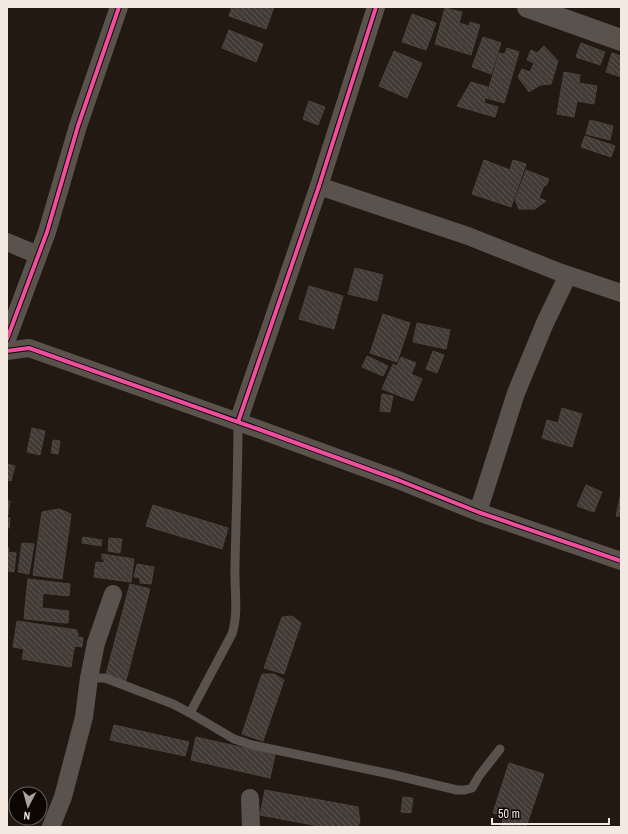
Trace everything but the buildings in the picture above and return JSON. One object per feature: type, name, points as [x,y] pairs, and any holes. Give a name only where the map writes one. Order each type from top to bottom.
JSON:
[{"type":"street","points":[[7,339],[47,232],[78,126],[119,7]]},
{"type":"street","points":[[238,422],[296,249],[319,186],[376,7]]},
{"type":"street","points":[[528,7],[621,40]]},
{"type":"street","points":[[319,186],[468,236],[568,275],[621,293]]},
{"type":"street","points":[[7,242],[38,255]]},
{"type":"street","points":[[478,512],[516,393],[545,323],[568,275]]},
{"type":"street","points":[[7,351],[29,348],[398,480],[478,512],[621,561]]},
{"type":"street","points":[[51,827],[63,797],[82,725],[96,643],[113,594]]},
{"type":"street","points":[[250,798],[251,827]]},
{"type":"lane","points":[[190,713],[232,634],[236,614],[235,566],[238,422]]},
{"type":"lane","points":[[89,678],[105,678],[173,704],[234,739],[252,745],[390,774],[457,790],[472,788],[479,776],[500,749]]},
{"type":"cycle path","points":[[7,339],[47,232],[78,126],[119,7]]},
{"type":"cycle path","points":[[238,422],[319,186],[376,7]]},
{"type":"cycle path","points":[[7,351],[29,348],[398,480],[478,512],[621,561]]}]
